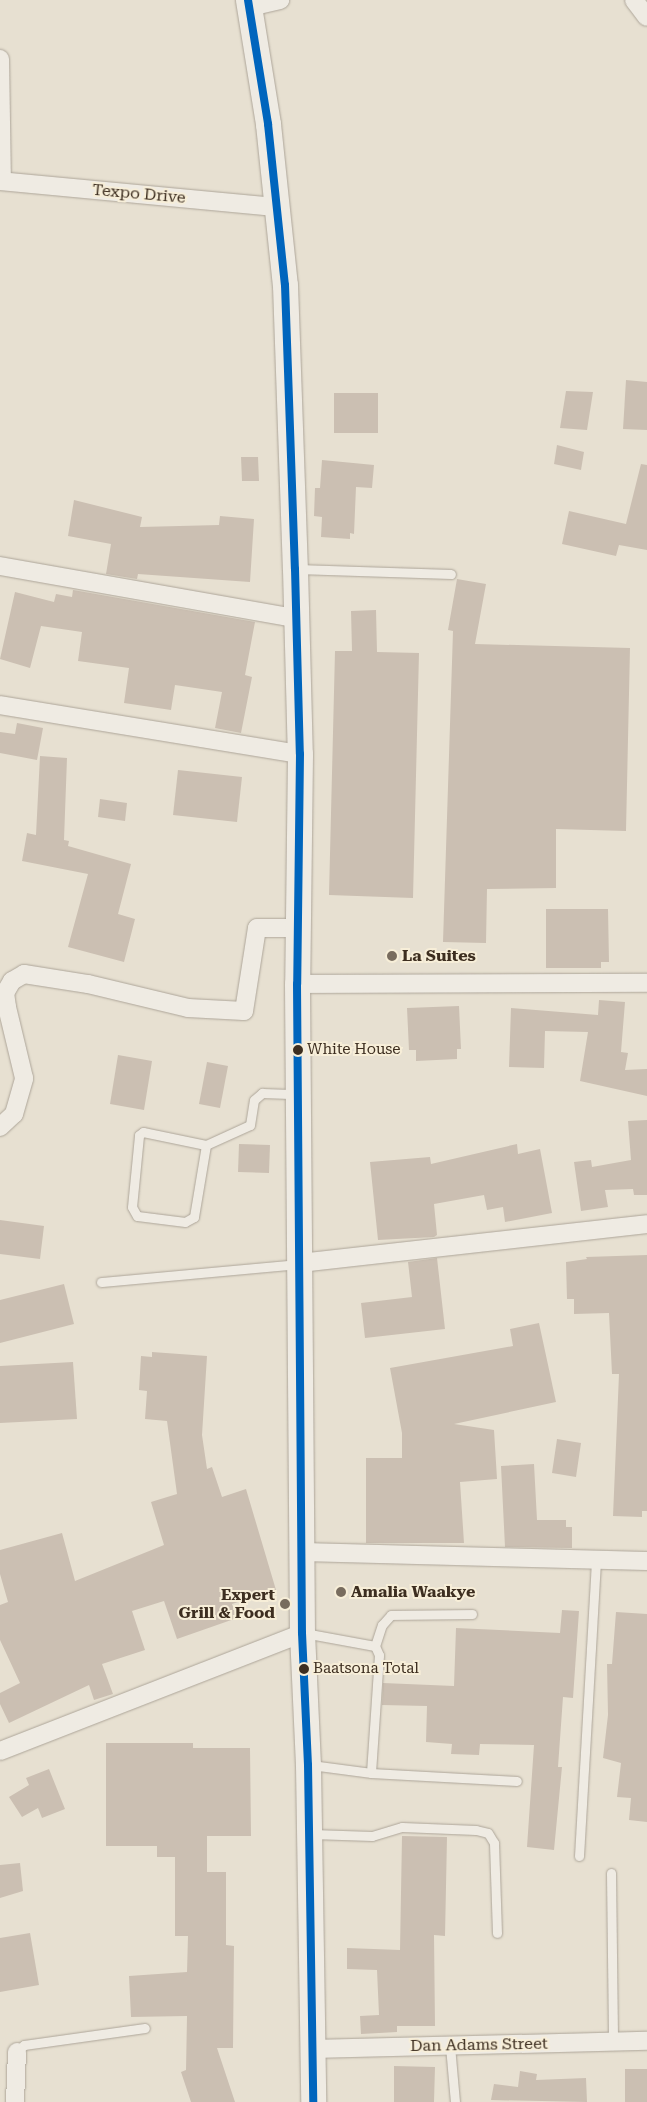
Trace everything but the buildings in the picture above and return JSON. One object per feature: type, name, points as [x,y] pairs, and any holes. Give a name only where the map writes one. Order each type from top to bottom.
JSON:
[{"type":"main road","points":[[249,4],[278,207],[285,285],[296,569],[300,754],[297,1094],[302,1633],[308,1765],[313,2102]]},
{"type":"street","points":[[249,4],[280,0]]},
{"type":"street","points":[[634,0],[647,17]]},
{"type":"street","points":[[0,59],[1,181]]},
{"type":"street","name":"Texpo Drive","points":[[1,181],[278,207]]},
{"type":"street","points":[[0,566],[296,618]]},
{"type":"street","points":[[0,705],[300,754]]},
{"type":"street","points":[[0,1127],[14,1114],[24,1078],[5,993],[12,981],[24,974],[88,984],[188,1008],[244,1011],[257,928],[297,928]]},
{"type":"street","points":[[297,984],[647,983]]},
{"type":"street","points":[[300,1263],[647,1224]]},
{"type":"street","points":[[302,1552],[647,1561]]},
{"type":"street","points":[[0,1752],[302,1633]]},
{"type":"street","name":"Dan Adams Street","points":[[312,2049],[647,2041]]},
{"type":"street","points":[[15,2102],[17,2052]]},
{"type":"lane","points":[[296,569],[452,574]]},
{"type":"lane","points":[[206,1144],[194,1217],[185,1222],[137,1216],[132,1207],[139,1135],[143,1132],[206,1144],[250,1125],[254,1100],[262,1093],[297,1094]]},
{"type":"lane","points":[[101,1282],[300,1263]]},
{"type":"lane","points":[[579,1856],[596,1560]]},
{"type":"lane","points":[[371,1773],[379,1665],[375,1646],[382,1625],[391,1615],[472,1614]]},
{"type":"lane","points":[[302,1633],[375,1646]]},
{"type":"lane","points":[[308,1765],[371,1773],[517,1781]]},
{"type":"lane","points":[[309,1834],[372,1836],[402,1827],[476,1830],[488,1834],[494,1843],[497,1933]]},
{"type":"lane","points":[[611,1873],[613,2042]]},
{"type":"lane","points":[[17,2052],[24,2045],[145,2028]]},
{"type":"lane","points":[[450,2046],[455,2102]]},
{"type":"transit line","points":[[248,0],[268,124],[285,285],[295,569],[300,754],[297,984],[302,1633],[308,1765],[313,2102]]},
{"type":"place","name":"La Suites","points":[[392,956]]},
{"type":"place","name":"White House","points":[[298,1050]]},
{"type":"place","name":"Amalia Waakye","points":[[341,1592]]},
{"type":"place","name":"Expert Grill & Food","points":[[285,1604]]},
{"type":"place","name":"Baatsona Total","points":[[304,1669]]}]
